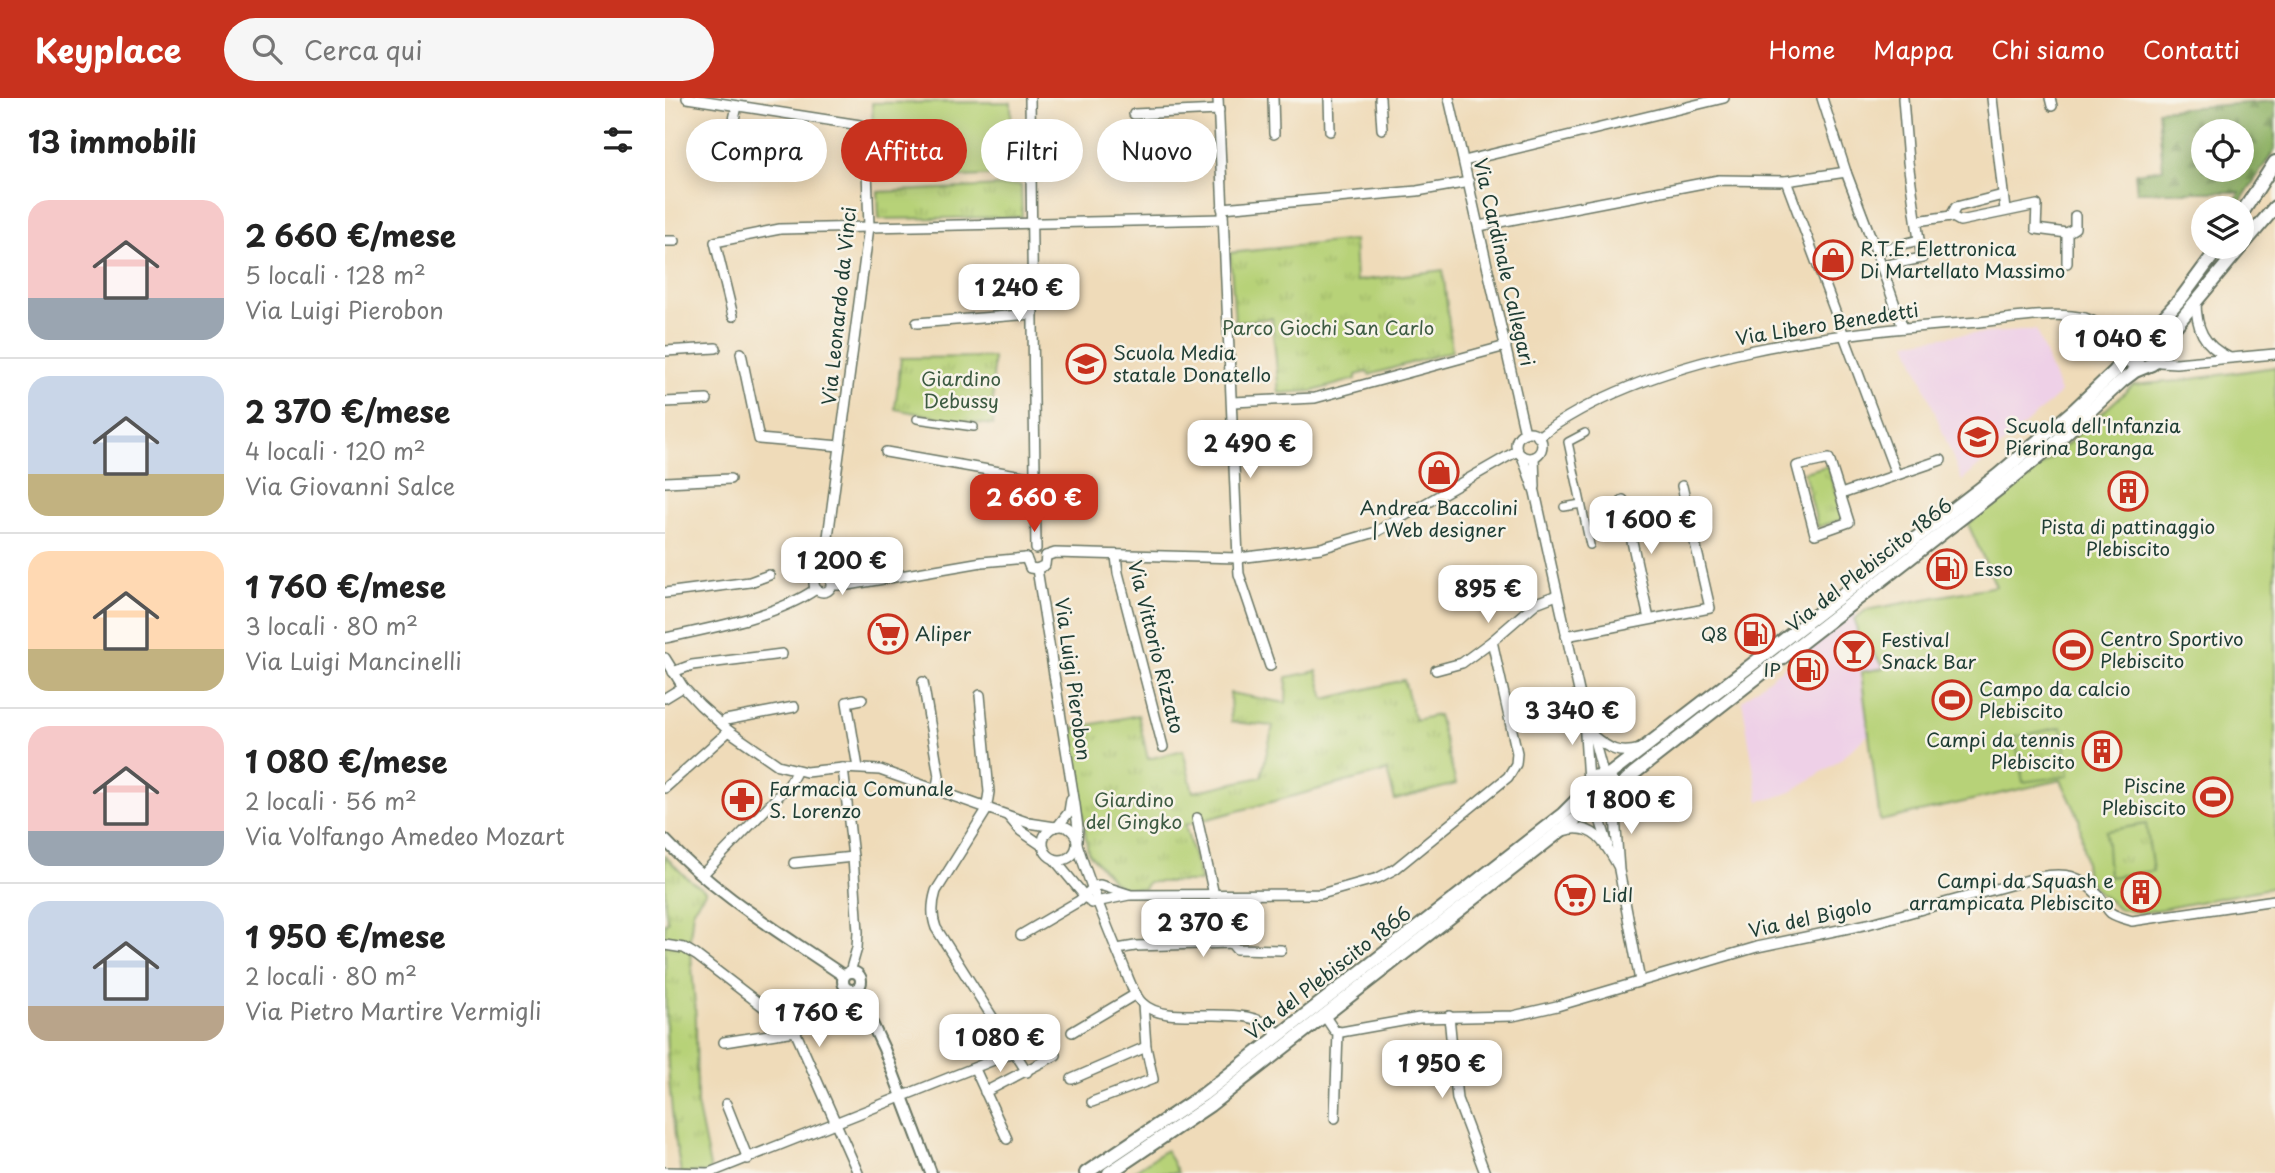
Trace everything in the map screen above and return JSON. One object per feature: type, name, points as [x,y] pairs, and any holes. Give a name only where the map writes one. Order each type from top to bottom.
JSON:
[{"type":"main road","points":[[2253,196],[2275,162]]},
{"type":"main road","points":[[2254,231],[2275,206]]},
{"type":"main road","points":[[2145,338],[2194,283],[2211,259]]},
{"type":"main road","points":[[2157,355],[2154,342],[2145,338],[2138,339],[2129,349],[2131,362],[2143,367],[2152,364],[2196,301],[2230,259]]},
{"type":"main road","name":"Via del Plebiscito 1866","points":[[1605,777],[1648,747],[2008,467],[2115,371],[2129,349]]},
{"type":"main road","name":"Via del Plebiscito 1866","points":[[1615,796],[1643,766],[2005,484],[2054,444],[2123,380],[2143,367]]},
{"type":"main road","points":[[1595,776],[1605,777],[1611,780],[1615,796],[1605,809],[1595,809],[1585,801],[1585,785],[1595,776]]},
{"type":"main road","name":"Via del Plebiscito 1866","points":[[1086,1173],[1179,1111],[1279,1035],[1563,814],[1575,803],[1585,785]]},
{"type":"main road","name":"Via del Plebiscito 1866","points":[[1109,1173],[1210,1105],[1582,814],[1595,809]]},
{"type":"street","points":[[687,98],[841,122]]},
{"type":"street","points":[[1030,98],[1036,549]]},
{"type":"street","points":[[1218,98],[1239,574],[1270,666]]},
{"type":"street","points":[[1273,98],[1274,134]]},
{"type":"street","points":[[1329,98],[1330,131]]},
{"type":"street","points":[[1380,98],[1382,129]]},
{"type":"street","name":"Via Cardinale Callegari","points":[[1449,98],[1525,433]]},
{"type":"street","points":[[1464,161],[1724,98]]},
{"type":"street","points":[[1822,98],[1903,328]]},
{"type":"street","points":[[1882,266],[1922,258],[1907,162],[1903,98]]},
{"type":"street","points":[[1992,98],[2005,210]]},
{"type":"street","points":[[734,119],[737,106]]},
{"type":"street","points":[[1133,114],[1219,110]]},
{"type":"street","points":[[1479,226],[1719,180],[1786,181],[1846,172]]},
{"type":"street","points":[[1786,181],[1896,474]]},
{"type":"street","name":"Via Leonardo da Vinci","points":[[823,575],[869,227],[867,182]]},
{"type":"street","points":[[1222,208],[1417,191],[1469,182]]},
{"type":"street","points":[[1951,215],[1956,207],[2003,195]]},
{"type":"street","points":[[1917,222],[1951,215],[1961,220],[2038,205],[2036,229],[2067,233],[2075,228],[2075,216]]},
{"type":"street","points":[[733,316],[715,242],[780,229],[1223,219]]},
{"type":"street","points":[[2067,233],[2067,263]]},
{"type":"street","points":[[1876,251],[1919,240]]},
{"type":"street","points":[[2196,301],[2200,333],[2217,352],[2229,358]]},
{"type":"street","points":[[917,323],[1033,314]]},
{"type":"street","name":"Via Libero Benedetti","points":[[1538,437],[1592,404],[1671,372],[1745,352],[1846,336],[1903,328],[2069,317],[2099,323],[2129,349]]},
{"type":"street","points":[[1233,402],[1315,398],[1506,346]]},
{"type":"street","points":[[665,351],[716,348]]},
{"type":"street","points":[[741,353],[759,439],[840,446]]},
{"type":"street","points":[[2157,355],[2160,362],[2176,363],[2275,354]]},
{"type":"street","points":[[665,402],[707,400]]},
{"type":"street","points":[[917,419],[974,426]]},
{"type":"street","points":[[1535,492],[1534,457],[1542,447],[1538,437],[1525,433],[1517,440],[1520,454],[1535,492],[1584,714],[1594,736],[1605,777]]},
{"type":"street","points":[[1585,433],[1568,442],[1590,545]]},
{"type":"street","points":[[886,452],[1034,478]]},
{"type":"street","points":[[1046,556],[1055,553],[1238,558],[1321,548],[1358,539],[1395,522],[1520,454],[1534,457]]},
{"type":"street","points":[[1829,459],[1841,494],[1849,522],[1815,534],[1797,466],[1829,459]]},
{"type":"street","points":[[1841,494],[1941,460]]},
{"type":"street","points":[[665,482],[730,479]]},
{"type":"street","points":[[1566,636],[1710,608],[1682,486]]},
{"type":"street","points":[[1623,500],[1649,619]]},
{"type":"street","points":[[1564,508],[1581,504]]},
{"type":"street","points":[[1036,549],[1046,556],[1045,565],[1037,569],[1028,566],[1026,558],[1030,551],[1036,549]]},
{"type":"street","name":"Via Vittorio Rizzato","points":[[1116,556],[1118,573],[1163,747]]},
{"type":"street","points":[[831,585],[848,585],[982,562],[1026,558]]},
{"type":"street","name":"Via Luigi Pierobon","points":[[1037,569],[1078,828],[1077,842],[1091,898],[1143,1004]]},
{"type":"street","points":[[665,593],[750,582],[769,575]]},
{"type":"street","points":[[823,575],[830,578],[831,585],[828,590],[824,592],[816,589],[815,581],[823,575]]},
{"type":"street","points":[[665,638],[712,628],[794,602],[816,589]]},
{"type":"street","points":[[1436,670],[1462,663],[1536,603],[1557,595]]},
{"type":"street","points":[[1021,935],[1091,898],[1131,895],[1321,894],[1386,876],[1509,777],[1516,764],[1517,753],[1492,641]]},
{"type":"street","points":[[673,672],[692,665],[782,654]]},
{"type":"street","points":[[665,658],[684,687],[726,728],[778,765],[796,772],[843,768],[880,770],[1029,823],[1072,831],[1077,842],[1071,856],[1063,860],[1054,859]]},
{"type":"street","points":[[923,682],[939,776],[936,791]]},
{"type":"street","points":[[665,698],[684,687]]},
{"type":"street","points":[[980,695],[989,792],[987,807],[936,891],[933,920],[1027,1072]]},
{"type":"street","points":[[859,768],[847,702],[862,699]]},
{"type":"street","points":[[665,788],[726,728],[726,720],[794,707]]},
{"type":"street","points":[[1584,714],[1585,785]]},
{"type":"street","points":[[1594,736],[1606,747],[1618,752],[1648,747]]},
{"type":"street","points":[[843,768],[853,857],[858,942],[843,983],[852,989],[884,1049],[931,1173]]},
{"type":"street","points":[[702,874],[789,785],[796,772]]},
{"type":"street","points":[[1043,846],[1046,833],[1069,812],[1072,794]]},
{"type":"street","points":[[1615,796],[1619,870],[1640,981]]},
{"type":"street","points":[[1595,809],[1619,870]]},
{"type":"street","points":[[1006,814],[1021,831],[1043,846],[1048,855],[1091,898]]},
{"type":"street","points":[[1197,818],[1214,895]]},
{"type":"street","points":[[1558,833],[1569,829],[1588,830],[1600,837],[1609,850]]},
{"type":"street","points":[[665,841],[746,909],[847,974],[856,972],[860,977],[860,984],[795,1031],[723,1042]]},
{"type":"street","points":[[795,863],[853,857]]},
{"type":"street","name":"Via del Bigolo","points":[[1338,1032],[1419,1018],[1513,1016],[1557,1006],[1757,947],[1868,925],[2039,877],[2059,874],[2072,875],[2099,896],[2111,913],[2132,921],[2275,900]]},
{"type":"street","points":[[1091,898],[1100,886],[1131,895]]},
{"type":"street","points":[[1117,949],[1128,946],[1231,943],[1236,949],[1281,950]]},
{"type":"street","points":[[668,945],[697,955],[795,1031],[858,1173]]},
{"type":"street","points":[[1072,1032],[1136,993]]},
{"type":"street","points":[[1092,1102],[1153,1079],[1146,1047],[1143,1004],[1162,1013],[1231,1015],[1253,1019],[1271,1027],[1279,1035]]},
{"type":"street","points":[[1324,1016],[1338,1032],[1335,1118]]},
{"type":"street","points":[[1449,1016],[1457,1099],[1485,1173]]},
{"type":"street","points":[[1072,1079],[1146,1047]]},
{"type":"street","points":[[665,1171],[708,1173],[1014,1052]]},
{"type":"street","points":[[985,1092],[1056,1055]]},
{"type":"street","points":[[975,1069],[1007,1139]]},
{"type":"street","points":[[726,1104],[748,1159]]},
{"type":"shaded area","name":"Scuola dell'Infanzia Pierina Boranga","points":[[2036,330],[2060,393],[1962,481],[1907,342],[1957,335]]},
{"type":"shaded area","points":[[1856,610],[1856,633],[1884,668],[1859,671],[1868,735],[1836,763],[1791,792],[1759,801],[1742,700]]},
{"type":"green space","points":[[2275,101],[2275,149],[2254,181],[2254,119],[2191,119],[2191,182],[2253,182],[2244,196],[2238,196],[2240,192],[2137,192],[2135,173],[2163,169],[2158,110]]},
{"type":"green space","points":[[1011,102],[1011,119],[981,119],[981,176],[967,177],[967,119],[873,119],[872,103]]},
{"type":"green space","points":[[1021,185],[1022,217],[879,219],[878,192]]},
{"type":"green space","name":"Parco Giochi San Carlo","points":[[1354,240],[1356,281],[1443,270],[1452,351],[1369,375],[1367,372],[1356,375],[1356,379],[1313,391],[1279,393],[1272,318],[1235,322],[1230,253]]},
{"type":"green space","name":"Giardino Debussy","points":[[993,357],[993,425],[895,409],[901,358]]},
{"type":"green space","name":"Centro Sportivo Plebiscito","points":[[2275,367],[2275,887],[2142,913],[2120,909],[2100,894],[2087,878],[2079,818],[2061,780],[1880,821],[1861,672],[1885,668],[1857,632],[1855,619],[1866,610],[1996,586],[1968,524],[2060,451],[2133,385]]},
{"type":"green space","points":[[1827,466],[1844,519],[1818,527],[1804,472]]},
{"type":"green space","name":"Giardino del Gingko","points":[[1317,671],[1325,699],[1404,680],[1415,720],[1438,715],[1456,784],[1395,800],[1387,771],[1185,825],[1201,882],[1148,882],[1144,889],[1123,887],[1114,882],[1088,852],[1070,729],[1138,715],[1148,759],[1183,750],[1193,792],[1261,777],[1273,726],[1231,722],[1230,693],[1286,703],[1287,677]]},
{"type":"green space","points":[[2062,727],[2069,776],[2023,782],[2015,737]]},
{"type":"green space","points":[[2146,824],[2153,871],[2109,877],[2106,831]]},
{"type":"green space","points":[[665,856],[686,877],[706,891],[693,909],[690,940],[696,1020],[697,1104],[709,1173],[681,1173],[676,1141],[667,1048],[665,923],[668,922],[665,907]]},
{"type":"green space","points":[[1166,1150],[1178,1173],[1131,1173]]},
{"type":"place","name":"R.T.E. Elettronica Di Martellato Massimo","points":[[1833,260]]},
{"type":"place","name":"Scuola Media statale Donatello","points":[[1086,364]]},
{"type":"place","name":"Scuola dell'Infanzia Pierina Boranga","points":[[1978,437]]},
{"type":"place","name":"Andrea Baccolini | Web designer","points":[[1439,472]]},
{"type":"place","name":"Pista di pattinaggio Plebiscito","points":[[2128,491]]},
{"type":"place","name":"Esso","points":[[1947,569]]},
{"type":"place","name":"Aliper","points":[[888,634]]},
{"type":"place","name":"Q8","points":[[1755,634]]},
{"type":"place","name":"Centro Sportivo Plebiscito","points":[[2073,650]]},
{"type":"place","name":"Festival Snack Bar","points":[[1854,651]]},
{"type":"place","name":"IP","points":[[1808,670]]},
{"type":"place","name":"Campo da calcio Plebiscito","points":[[1952,700]]},
{"type":"place","name":"Campi da tennis Plebiscito","points":[[2102,751]]},
{"type":"place","name":"Piscine Plebiscito","points":[[2213,797]]},
{"type":"place","name":"Farmacia Comunale S. Lorenzo","points":[[742,800]]},
{"type":"place","name":"Campi da Squash e arrampicata Plebiscito","points":[[2141,892]]},
{"type":"place","name":"Lidl","points":[[1575,895]]}]
